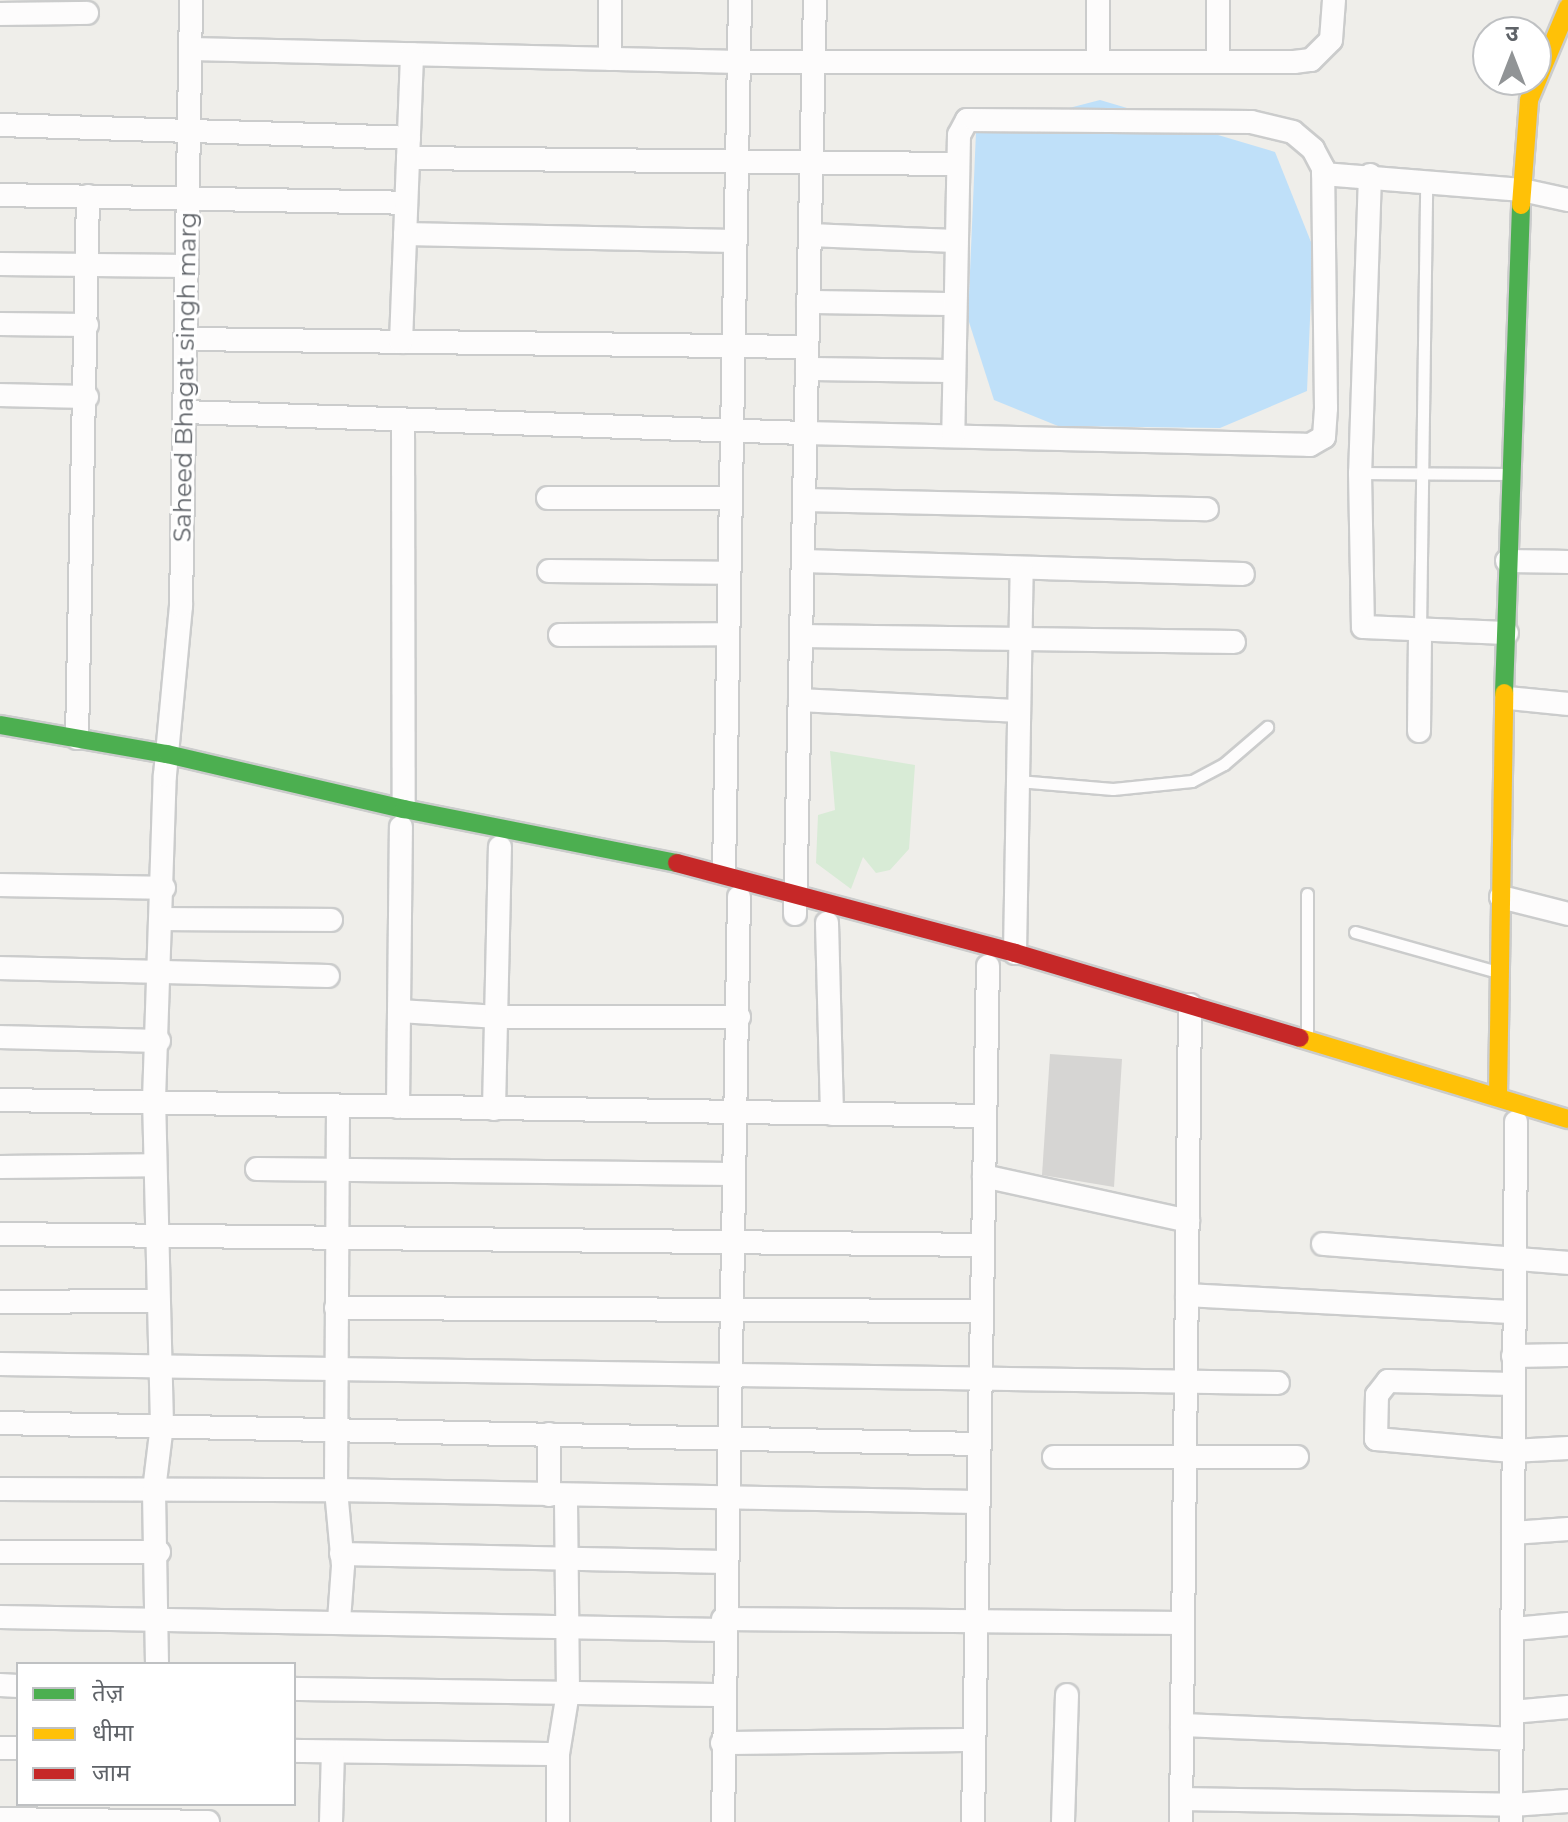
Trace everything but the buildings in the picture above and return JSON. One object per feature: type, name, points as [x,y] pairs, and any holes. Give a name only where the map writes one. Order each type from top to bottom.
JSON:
[{"type":"main road","points":[[1498,1095],[1498,973],[1508,698],[1508,474],[1522,190],[1529,100],[1568,7]]},
{"type":"main road","points":[[0,725],[77,738],[177,772],[403,818],[724,872],[795,904],[827,923],[988,966],[1307,1039],[1498,1095],[1568,1119]]},
{"type":"main road","points":[[0,745],[177,772],[403,818],[500,847],[739,897],[795,904],[1015,953],[1568,1138]]},
{"type":"street","name":"Saheed Bhagat singh marg","points":[[157,1662],[159,1552],[154,1490],[162,1425],[157,1301],[159,1235],[153,1165],[154,1100],[164,888],[177,772],[191,0]]},
{"type":"street","points":[[610,0],[610,59]]},
{"type":"street","points":[[724,872],[726,573],[740,0]]},
{"type":"street","points":[[795,904],[815,0]]},
{"type":"street","points":[[1098,0],[1098,60]]},
{"type":"street","points":[[1218,0],[1218,60]]},
{"type":"street","points":[[191,49],[739,62],[1311,60],[1331,40],[1334,0]]},
{"type":"street","points":[[0,14],[87,13]]},
{"type":"street","points":[[401,342],[412,54]]},
{"type":"street","points":[[184,412],[805,433],[1310,445],[1324,437],[1323,174],[1313,149],[1293,132],[1251,122],[980,118],[961,126],[954,304],[953,436]]},
{"type":"street","points":[[0,125],[408,148],[958,164]]},
{"type":"street","points":[[1323,174],[1370,175],[1522,190],[1568,200]]},
{"type":"street","points":[[1370,175],[1360,473],[1363,627],[1507,633]]},
{"type":"street","points":[[0,195],[406,203]]},
{"type":"street","points":[[77,738],[87,397],[88,196]]},
{"type":"street","points":[[405,234],[734,241]]},
{"type":"street","points":[[810,235],[956,241]]},
{"type":"street","points":[[0,264],[187,266]]},
{"type":"street","points":[[808,302],[954,304]]},
{"type":"street","points":[[0,324],[87,325]]},
{"type":"street","points":[[186,339],[807,347]]},
{"type":"street","points":[[807,369],[954,371]]},
{"type":"street","points":[[0,395],[87,397]]},
{"type":"street","points":[[398,1107],[403,818],[403,420]]},
{"type":"street","points":[[548,498],[728,498]]},
{"type":"street","points":[[804,500],[1207,509]]},
{"type":"street","points":[[803,561],[1243,574]]},
{"type":"street","points":[[1507,561],[1568,562]]},
{"type":"street","points":[[1015,953],[1022,569]]},
{"type":"street","points":[[549,571],[726,573]]},
{"type":"street","points":[[1419,731],[1420,630]]},
{"type":"street","points":[[560,635],[725,634]]},
{"type":"street","points":[[801,636],[1020,642],[1234,642]]},
{"type":"street","points":[[1508,698],[1568,704]]},
{"type":"street","points":[[800,700],[1019,711]]},
{"type":"street","points":[[494,1109],[499,1017],[500,847]]},
{"type":"street","points":[[0,885],[164,888]]},
{"type":"street","points":[[723,1822],[723,1624],[734,1112],[739,1017],[739,897]]},
{"type":"street","points":[[1501,897],[1568,914]]},
{"type":"street","points":[[163,919],[331,920]]},
{"type":"street","points":[[827,923],[832,1114]]},
{"type":"street","points":[[973,1822],[980,1245],[984,1176],[982,1116],[988,966]]},
{"type":"street","points":[[0,968],[328,976]]},
{"type":"street","points":[[399,1011],[499,1017],[739,1017]]},
{"type":"street","points":[[1181,1822],[1190,1014]]},
{"type":"street","points":[[0,1037],[159,1041]]},
{"type":"street","points":[[0,1100],[154,1100],[338,1106],[982,1116]]},
{"type":"street","points":[[338,1106],[335,1430],[341,1554],[339,1620]]},
{"type":"street","points":[[1511,1814],[1516,1122]]},
{"type":"street","points":[[0,1167],[153,1165]]},
{"type":"street","points":[[257,1169],[733,1174]]},
{"type":"street","points":[[984,1176],[1188,1221]]},
{"type":"street","points":[[0,1234],[980,1245]]},
{"type":"street","points":[[1323,1244],[1568,1263]]},
{"type":"street","points":[[1187,1295],[1514,1312]]},
{"type":"street","points":[[0,1302],[157,1301]]},
{"type":"street","points":[[336,1308],[979,1311]]},
{"type":"street","points":[[1513,1356],[1568,1355]]},
{"type":"street","points":[[0,1364],[336,1372],[1278,1383]]},
{"type":"street","points":[[1513,1384],[1388,1381],[1380,1387],[1374,1422],[1376,1439],[1384,1444],[1512,1451],[1568,1448]]},
{"type":"street","points":[[0,1423],[978,1444]]},
{"type":"street","points":[[549,1434],[564,1558],[567,1625],[568,1692],[558,1754],[558,1822]]},
{"type":"street","points":[[1054,1457],[1297,1457]]},
{"type":"street","points":[[0,1489],[336,1490],[726,1501],[977,1502]]},
{"type":"street","points":[[1513,1533],[1568,1529]]},
{"type":"street","points":[[0,1552],[159,1552]]},
{"type":"street","points":[[341,1554],[725,1562]]},
{"type":"street","points":[[0,1617],[567,1625],[976,1619],[1183,1623]]},
{"type":"street","points":[[1514,1629],[1568,1624]]},
{"type":"street","points":[[296,1689],[722,1695]]},
{"type":"street","points":[[1063,1822],[1067,1695]]},
{"type":"street","points":[[1512,1712],[1568,1707]]},
{"type":"street","points":[[1182,1725],[1512,1739]]},
{"type":"street","points":[[722,1743],[974,1740]]},
{"type":"street","points":[[296,1751],[558,1754]]},
{"type":"street","points":[[331,1822],[333,1752]]},
{"type":"street","points":[[1181,1799],[1511,1814],[1568,1801]]},
{"type":"street","points":[[0,1819],[157,1815],[208,1822]]},
{"type":"lane","points":[[1420,630],[1426,180]]},
{"type":"lane","points":[[1360,473],[1508,474]]},
{"type":"lane","points":[[1018,781],[1113,789],[1192,781],[1224,764],[1267,727]]},
{"type":"lane","points":[[1307,894],[1307,1039]]},
{"type":"lane","points":[[1355,932],[1498,973]]},
{"type":"green space","points":[[830,751],[915,765],[909,849],[890,870],[876,873],[863,857],[851,889],[816,863],[818,815],[835,810]]},
{"type":"water","points":[[1100,100],[1275,152],[1313,247],[1307,391],[1220,428],[1058,426],[994,400],[968,319],[976,132]]},
{"type":"traffic: fast","points":[[1504,693],[1521,205]]},
{"type":"traffic: fast","points":[[0,725],[167,754],[404,809],[677,863]]},
{"type":"traffic: slow","points":[[1521,205],[1529,100],[1568,7]]},
{"type":"traffic: slow","points":[[1498,1095],[1504,693]]},
{"type":"traffic: slow","points":[[1300,1038],[1568,1119]]},
{"type":"traffic: jam","points":[[677,863],[1015,953],[1300,1038]]}]
